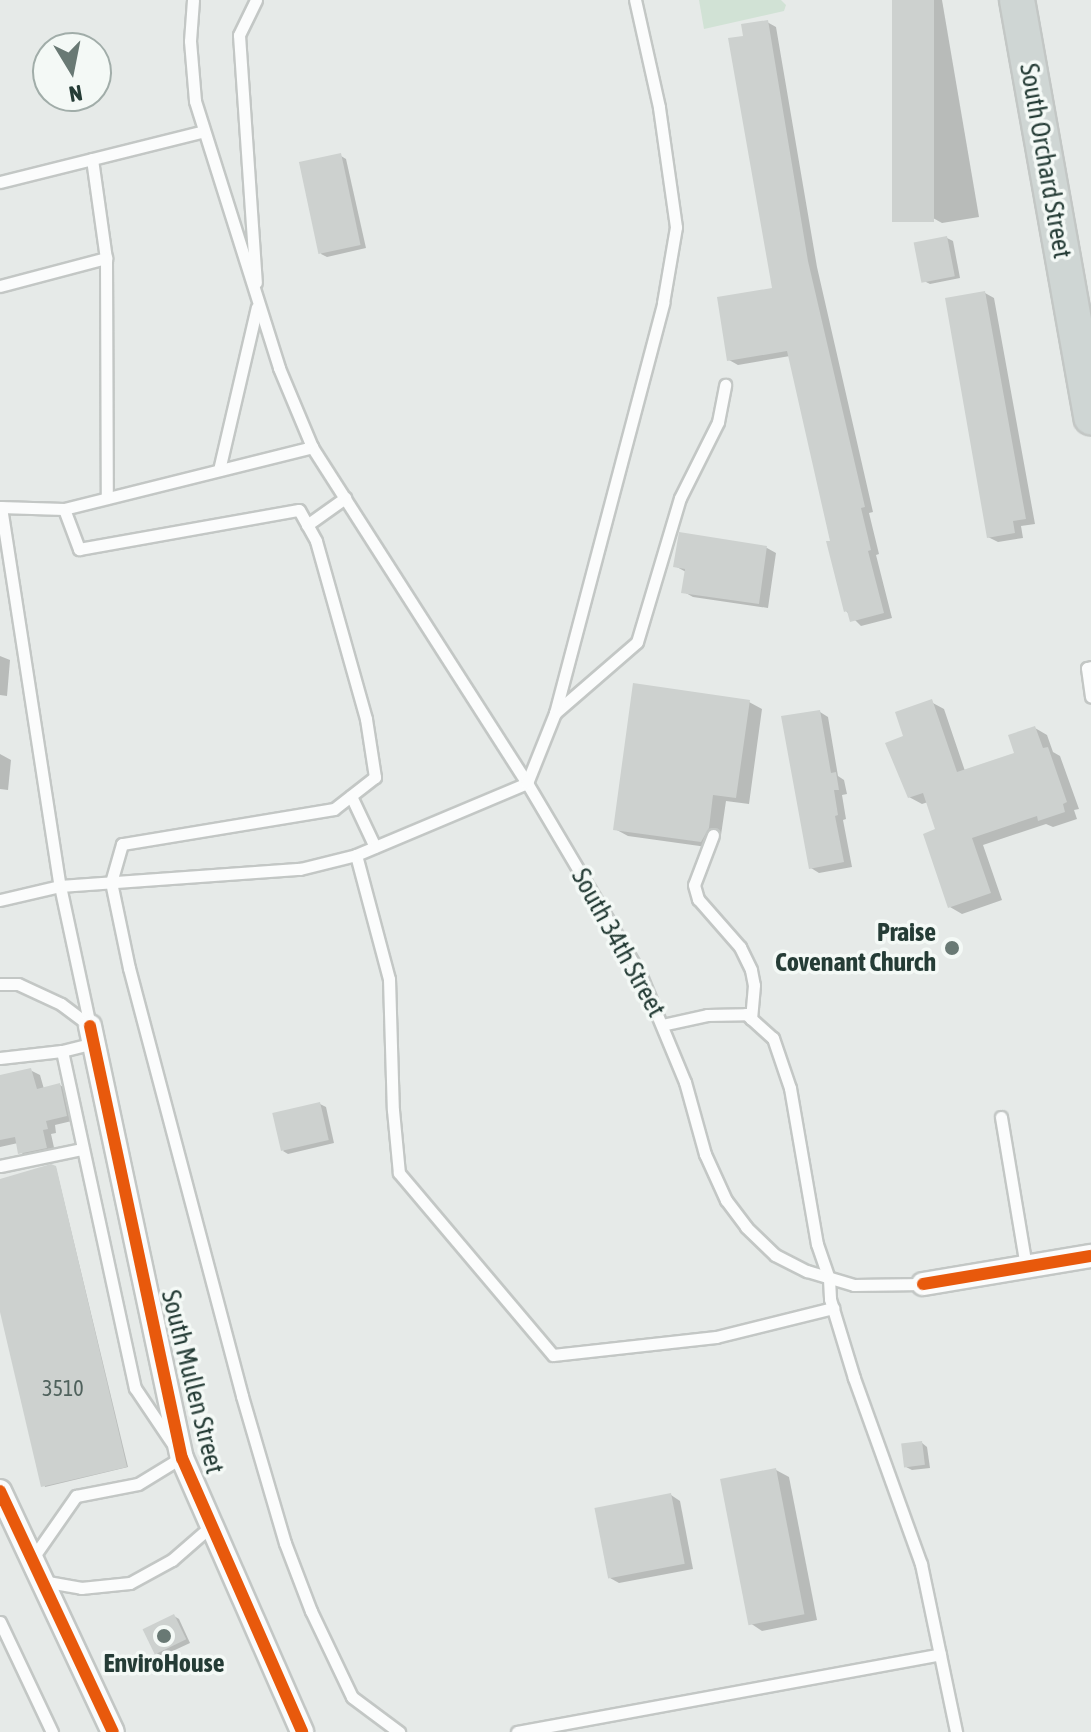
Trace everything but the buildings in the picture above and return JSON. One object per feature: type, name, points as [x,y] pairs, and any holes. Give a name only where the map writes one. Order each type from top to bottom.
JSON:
[{"type":"main road","name":"South Orchard Street","points":[[1017,0],[1091,417]]},
{"type":"street","name":"South Mullen Street","points":[[92,1035],[182,1458],[302,1732]]},
{"type":"street","name":"South 34th Street","points":[[923,1284],[1091,1256]]},
{"type":"street","points":[[0,1491],[113,1732]]},
{"type":"lane","points":[[193,0],[190,41],[195,101],[258,305]]},
{"type":"lane","points":[[219,470],[258,305],[239,79],[239,35],[256,0]]},
{"type":"lane","points":[[0,900],[60,886],[300,869],[356,855],[527,783],[555,713],[663,303],[676,227],[659,107],[635,0]]},
{"type":"lane","points":[[0,182],[204,131]]},
{"type":"lane","points":[[92,159],[106,258],[107,498]]},
{"type":"lane","points":[[0,286],[106,258]]},
{"type":"lane","name":"South 34th Street","points":[[258,305],[279,368],[312,447],[527,783],[641,976],[685,1082],[705,1154],[726,1200],[746,1227],[775,1255],[829,1279],[878,1287],[923,1284]]},
{"type":"lane","points":[[555,713],[637,642],[680,498],[718,422],[725,385]]},
{"type":"lane","points":[[92,1035],[60,886],[0,507],[64,509],[312,447]]},
{"type":"lane","points":[[307,525],[345,498]]},
{"type":"lane","points":[[64,509],[79,549],[299,510],[316,541],[368,733],[375,777],[334,809],[122,844],[111,882],[129,968],[242,1396],[285,1543],[311,1611],[352,1697],[399,1732]]},
{"type":"lane","points":[[0,576],[10,565]]},
{"type":"lane","points":[[1091,667],[1087,668],[1091,697]]},
{"type":"lane","points":[[351,796],[375,847]]},
{"type":"lane","points":[[713,835],[694,885],[698,899],[740,947],[751,970],[754,985],[751,1019]]},
{"type":"lane","points":[[356,855],[389,979],[393,1110],[399,1173],[553,1355],[716,1337],[833,1308]]},
{"type":"lane","points":[[0,984],[18,984],[61,1004],[92,1035]]},
{"type":"lane","points":[[662,1025],[707,1015],[746,1014],[773,1038],[790,1088],[817,1244],[829,1279],[833,1308],[921,1564],[956,1732]]},
{"type":"lane","points":[[0,1058],[62,1051],[92,1035]]},
{"type":"lane","points":[[32,1559],[76,1496],[138,1484],[182,1458],[135,1388],[62,1051]]},
{"type":"lane","points":[[1001,1117],[1026,1267]]},
{"type":"lane","points":[[0,1166],[82,1149]]},
{"type":"lane","points":[[42,1581],[81,1588],[130,1583],[172,1560],[210,1527]]},
{"type":"lane","points":[[0,1622],[52,1732]]},
{"type":"lane","points":[[517,1732],[940,1654]]},
{"type":"green space","points":[[699,0],[781,0],[786,5],[784,11],[704,29]]},
{"type":"cycle path","points":[[90,1026],[182,1458],[302,1732]]},
{"type":"cycle path","points":[[923,1284],[1091,1256]]},
{"type":"cycle path","points":[[0,1491],[113,1732]]},
{"type":"place","name":"Praise Covenant Church","points":[[952,948]]},
{"type":"place","name":"EnviroHouse","points":[[164,1636]]}]
